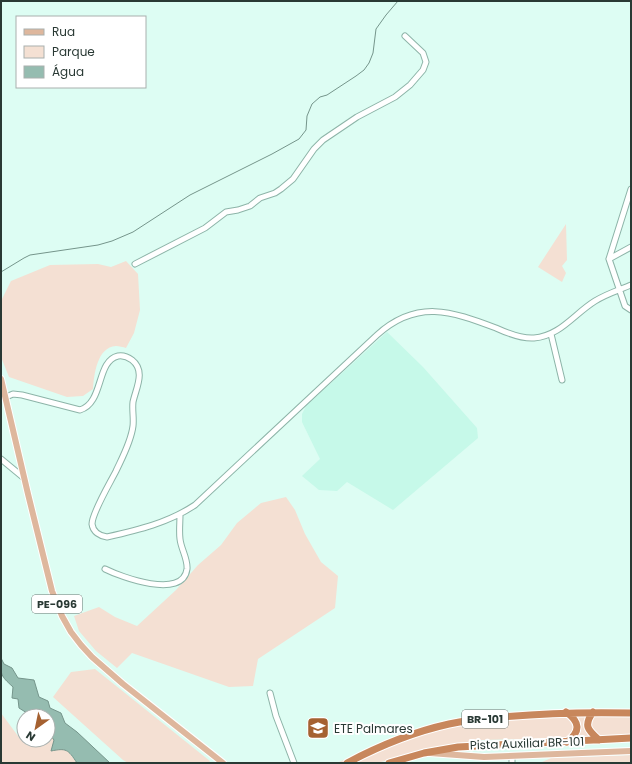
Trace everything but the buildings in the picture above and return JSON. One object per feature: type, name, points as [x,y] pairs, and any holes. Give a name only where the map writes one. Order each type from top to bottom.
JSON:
[{"type":"highway","name":"BR-101","points":[[346,763],[391,742],[419,732],[450,724],[520,715],[566,712],[631,713]]},
{"type":"highway","points":[[566,712],[573,717],[578,727],[575,735],[567,742]]},
{"type":"highway","points":[[593,712],[588,721],[588,726],[590,732],[599,740]]},
{"type":"highway","name":"BR-101","points":[[388,763],[424,753],[458,748],[631,738]]},
{"type":"main road","name":"PE-096","points":[[1,379],[52,591],[62,616],[71,632],[92,657],[123,684],[223,763]]},
{"type":"main road","name":"Pista Auxiliar BR-101","points":[[424,753],[475,757],[631,750]]},
{"type":"street","points":[[135,264],[204,228],[226,212],[250,206],[260,198],[275,193],[293,179],[314,149],[323,140],[357,117],[395,97],[410,86],[423,70],[426,62],[423,53],[405,36]]},
{"type":"street","points":[[631,189],[609,259],[609,264],[620,289],[625,306],[631,310]]},
{"type":"street","points":[[623,215],[631,211]]},
{"type":"street","points":[[609,259],[631,247]]},
{"type":"street","points":[[6,397],[13,394],[22,395],[74,409],[83,409],[91,402],[108,363],[117,356],[124,356],[135,362],[140,371],[140,377],[133,403],[133,426],[120,461],[94,517],[93,526],[97,533],[106,537],[153,525],[180,515],[200,500],[384,328],[400,319],[419,312],[447,312],[523,337],[533,338],[551,334],[563,328],[581,311],[596,300],[631,285]]},
{"type":"street","points":[[551,334],[562,380]]},
{"type":"street","points":[[1,459],[24,478]]},
{"type":"street","points":[[105,569],[119,576],[157,584],[172,584],[182,579],[186,573],[187,565],[180,540],[180,515]]},
{"type":"street","points":[[270,693],[276,716],[294,763]]},
{"type":"street","points":[[512,756],[512,763]]},
{"type":"shaded area","points":[[387,332],[423,367],[477,428],[478,438],[393,510],[347,482],[337,491],[319,490],[302,476],[320,459],[302,422],[302,414],[306,406]]},
{"type":"green space","points":[[566,224],[567,260],[562,266],[566,273],[562,282],[538,267]]},
{"type":"green space","points":[[126,261],[138,274],[140,310],[134,333],[126,348],[116,346],[105,351],[101,356],[94,377],[93,389],[83,396],[67,397],[9,377],[1,357],[1,301],[11,281],[50,265],[98,264],[111,267]]},
{"type":"green space","points":[[286,497],[295,510],[305,534],[321,562],[338,576],[335,608],[258,659],[253,686],[229,687],[132,653],[117,668],[96,651],[79,631],[74,616],[99,607],[115,617],[137,626],[176,590],[198,565],[221,545],[237,523],[261,503]]},
{"type":"green space","points":[[95,669],[210,761],[209,763],[128,763],[123,760],[53,697],[71,672]]},
{"type":"green space","points":[[631,709],[631,734],[598,736],[587,720],[593,710]]},
{"type":"green space","points":[[567,710],[578,723],[569,738],[483,740],[376,763],[337,763],[396,736],[434,724],[471,716],[490,714]]},
{"type":"green space","points":[[1,713],[16,733],[16,748],[56,748],[56,740],[63,749],[68,751],[77,763],[1,763]]},
{"type":"green space","points":[[574,713],[587,715],[596,737],[571,738],[579,723]]},
{"type":"green space","points":[[631,755],[631,763],[540,763],[551,758]]},
{"type":"water","points":[[1,658],[4,664],[12,668],[18,678],[34,680],[39,697],[48,701],[50,708],[19,708],[18,699],[12,698],[13,687],[2,675]]},
{"type":"water","points":[[56,711],[61,713],[65,723],[77,732],[110,763],[77,763],[69,752],[63,750],[51,751],[52,748],[56,748]]},
{"type":"waterway","points":[[1,272],[30,255],[98,245],[133,232],[190,195],[299,139],[306,130],[307,116],[312,104],[320,97],[327,95],[364,70],[373,53],[376,29],[398,1]]},
{"type":"place","name":"ETE Palmares","points":[[318,728]]}]
